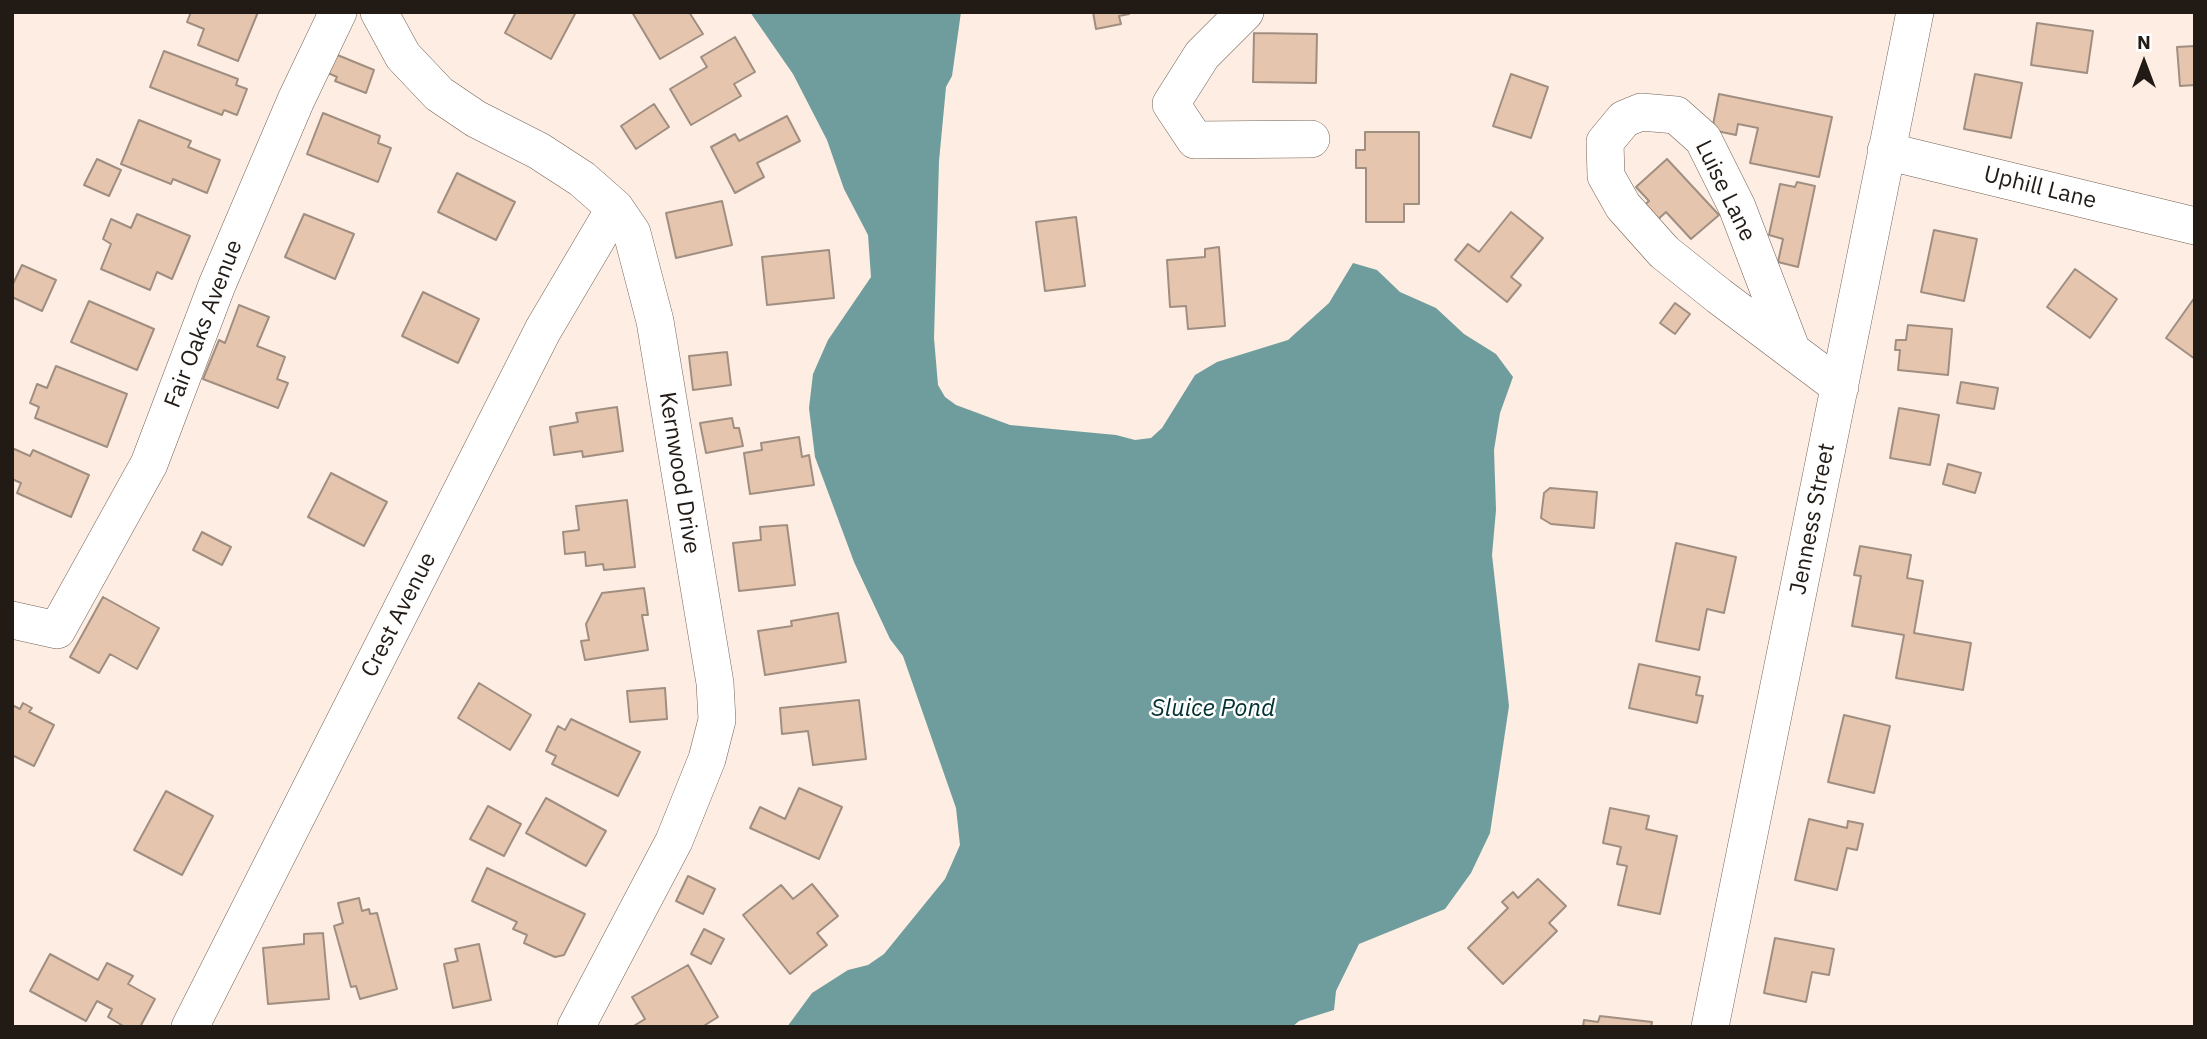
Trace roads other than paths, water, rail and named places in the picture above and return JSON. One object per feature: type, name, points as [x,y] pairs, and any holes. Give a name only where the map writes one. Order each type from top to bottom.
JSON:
[{"type":"street","name":"Fair Oaks Avenue","points":[[12,620],[57,630],[149,464],[217,285],[296,100],[338,12]]},
{"type":"street","name":"Kernwood Drive","points":[[379,12],[403,56],[439,94],[475,119],[539,150],[582,179],[615,208],[632,233],[655,321],[715,683],[717,720],[707,759],[674,841],[576,1027]]},
{"type":"street","points":[[1245,12],[1202,55],[1171,104],[1195,140],[1311,139]]},
{"type":"street","name":"Jenness Street","points":[[1710,1027],[1915,12]]},
{"type":"street","name":"Luise Lane","points":[[1793,351],[1737,207],[1703,139],[1676,115],[1641,112],[1624,119],[1605,142],[1606,176],[1623,206],[1664,252],[1793,351],[1840,387]]},
{"type":"street","name":"Uphill Lane","points":[[1886,150],[2195,226]]},
{"type":"street","name":"Crest Avenue","points":[[190,1027],[543,330],[615,208]]},
{"type":"water","name":"Sluice Pond","points":[[750,12],[961,12],[952,76],[946,87],[939,161],[934,338],[938,385],[945,397],[956,405],[1010,425],[1116,435],[1135,440],[1151,438],[1162,428],[1195,375],[1217,362],[1288,340],[1329,303],[1353,263],[1377,270],[1400,292],[1436,308],[1464,334],[1496,354],[1513,377],[1500,413],[1494,450],[1496,510],[1492,555],[1509,706],[1490,833],[1471,873],[1445,909],[1359,944],[1336,991],[1334,1010],[1299,1021],[1292,1027],[787,1027],[812,993],[848,970],[868,965],[884,954],[945,879],[960,845],[956,808],[903,656],[890,639],[854,562],[815,457],[809,408],[813,374],[828,340],[871,277],[868,235],[844,189],[827,140],[793,74]]}]
